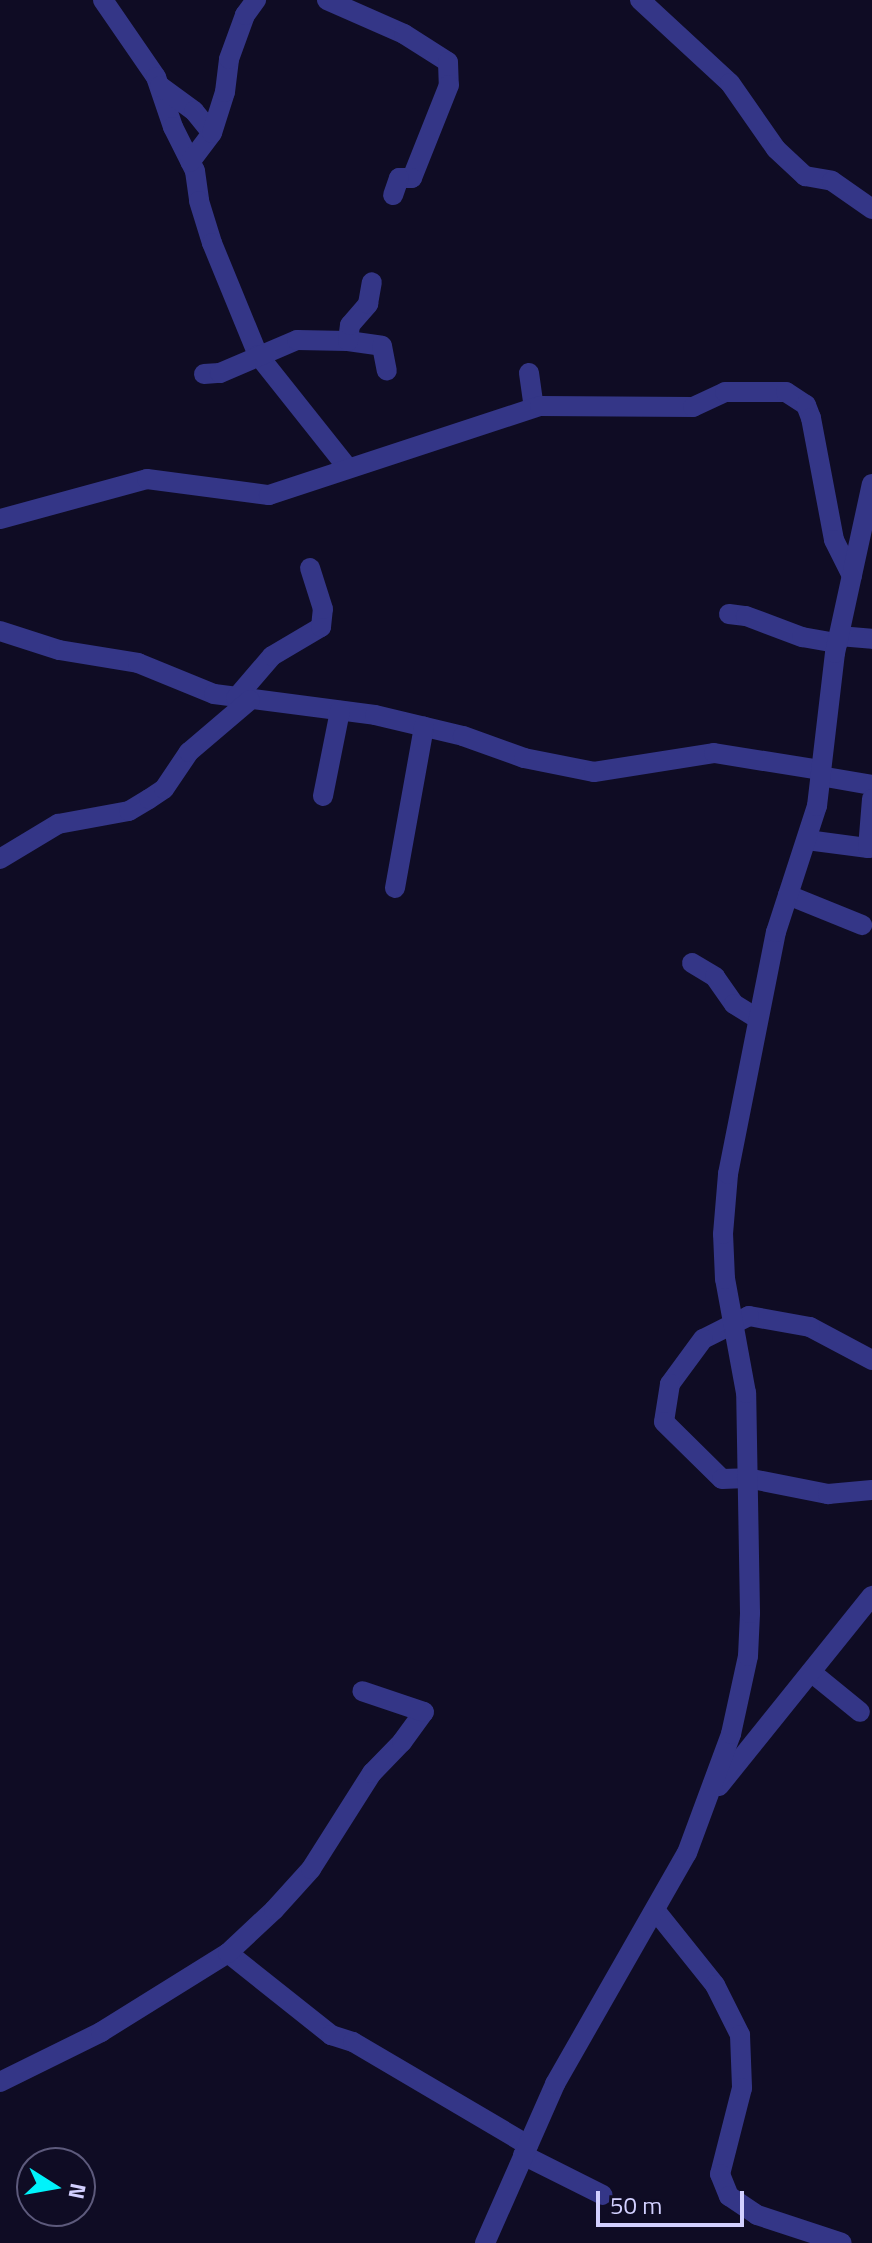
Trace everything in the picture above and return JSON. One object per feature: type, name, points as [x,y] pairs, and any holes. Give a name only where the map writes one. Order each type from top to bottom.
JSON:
[{"type":"street","points":[[103,0],[133,39],[160,86],[190,162],[212,243],[258,355],[348,468]]},
{"type":"street","points":[[190,162],[212,133],[225,92],[229,59],[245,15],[256,0]]},
{"type":"street","points":[[327,0],[404,34],[448,62],[449,85],[417,167],[412,178],[399,178],[393,195]]},
{"type":"street","points":[[640,0],[730,83],[776,149],[805,176],[832,181],[872,209]]},
{"type":"street","points":[[160,86],[194,111],[212,133]]},
{"type":"street","points":[[348,341],[350,325],[368,304],[372,282]]},
{"type":"street","points":[[204,374],[220,373],[297,340],[348,341],[382,346],[387,371]]},
{"type":"street","points":[[529,373],[534,407]]},
{"type":"street","points":[[0,519],[147,479],[269,495],[534,407],[693,407],[725,392],[786,392],[806,405],[811,418],[834,540],[852,576]]},
{"type":"street","points":[[485,2243],[555,2084],[687,1853],[731,1734],[748,1656],[746,1393],[725,1279],[723,1234],[728,1174],[776,932],[817,806],[838,639],[872,484]]},
{"type":"street","points":[[0,859],[58,824],[129,811],[164,789],[189,752],[243,699],[272,656],[321,627],[323,609],[310,568]]},
{"type":"street","points":[[729,614],[746,616],[802,637],[872,639]]},
{"type":"street","points":[[0,631],[59,650],[138,663],[189,686],[243,699],[340,711],[424,727],[524,758],[594,772],[714,753],[872,785]]},
{"type":"street","points":[[323,796],[340,711]]},
{"type":"street","points":[[395,888],[424,727]]},
{"type":"street","points":[[807,840],[868,848],[872,799]]},
{"type":"street","points":[[788,895],[862,925]]},
{"type":"street","points":[[692,963],[715,977],[734,1004],[758,1019]]},
{"type":"street","points":[[872,1360],[810,1327],[749,1316],[703,1339],[670,1384],[664,1422],[722,1479],[747,1478],[828,1494],[872,1490]]},
{"type":"street","points":[[707,1800],[872,1596]]},
{"type":"street","points":[[811,1672],[860,1712]]},
{"type":"street","points":[[0,2082],[101,2032],[228,1953],[311,1869],[372,1773],[402,1742],[424,1712],[362,1691]]},
{"type":"street","points":[[655,1910],[715,1985],[740,2035],[742,2088],[720,2174],[729,2196],[757,2215],[842,2243]]},
{"type":"street","points":[[228,1953],[331,2035],[353,2042],[603,2195]]}]
